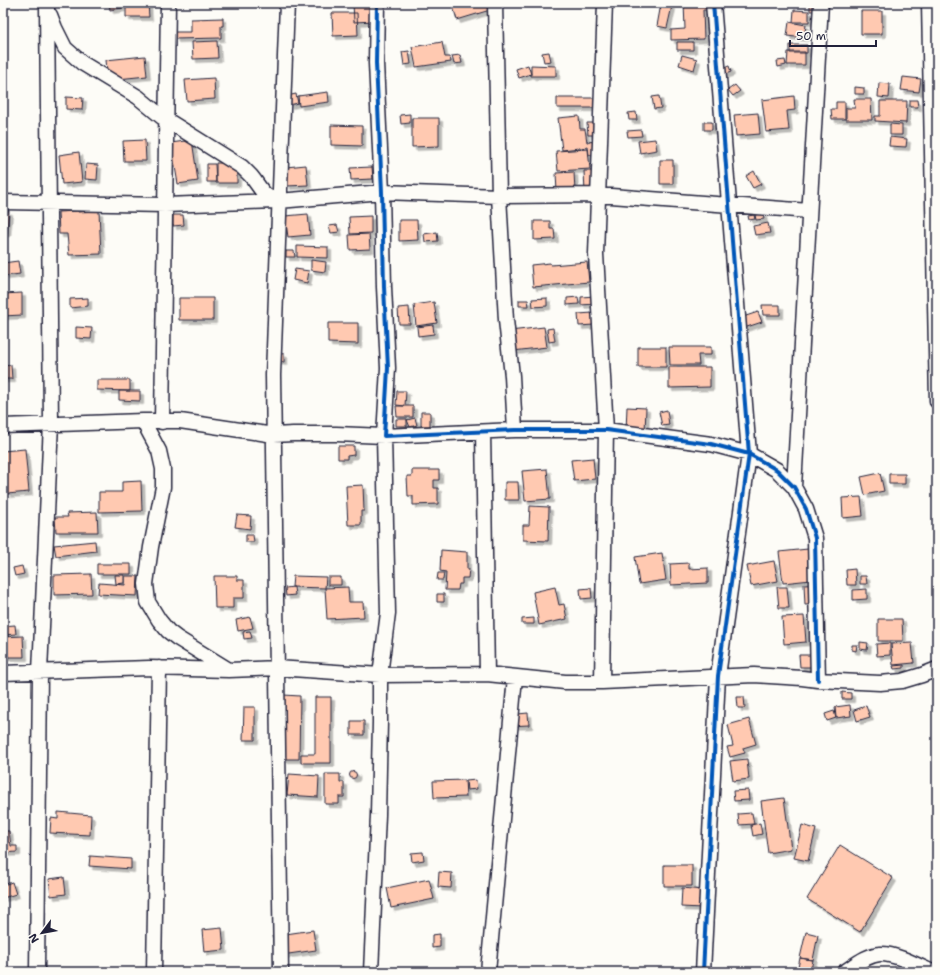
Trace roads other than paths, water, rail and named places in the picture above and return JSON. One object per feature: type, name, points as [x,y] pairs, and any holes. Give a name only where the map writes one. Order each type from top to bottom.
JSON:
[{"type":"street","points":[[162,422],[168,3]]},
{"type":"street","points":[[281,972],[273,375],[286,3]]},
{"type":"street","points":[[371,972],[378,799],[380,674],[388,613],[384,436],[388,368],[376,64],[377,3]]},
{"type":"street","points":[[495,3],[499,196],[506,320],[512,376],[515,430]]},
{"type":"street","points":[[602,682],[606,430],[596,254],[605,3]]},
{"type":"street","points":[[703,972],[718,676],[749,454],[713,3]]},
{"type":"street","points":[[794,487],[821,3]]},
{"type":"street","points":[[928,3],[937,401]]},
{"type":"street","points":[[47,4],[55,28],[65,48],[82,63],[138,97],[166,120],[242,167],[266,196],[272,200],[279,201]]},
{"type":"street","points":[[37,972],[40,672],[51,424],[47,4]]},
{"type":"street","points":[[3,202],[165,205],[279,201],[382,192],[499,196],[598,195],[809,211]]},
{"type":"street","points":[[143,421],[159,451],[163,469],[163,487],[151,547],[146,584],[148,602],[159,620],[177,638],[229,670]]},
{"type":"street","points":[[3,426],[143,421],[180,422],[274,435],[329,434],[384,436],[515,430],[606,430],[711,444],[749,454],[777,470],[794,487],[806,509],[815,538],[818,680]]},
{"type":"street","points":[[483,432],[487,674]]},
{"type":"street","points":[[154,972],[159,668]]},
{"type":"street","points":[[3,673],[159,668],[229,670],[277,668],[380,674],[487,674],[565,682],[602,682],[754,675],[880,683],[902,681],[922,675],[937,668]]},
{"type":"street","points":[[488,972],[515,677]]},
{"type":"street","points":[[844,972],[866,958],[880,954],[891,955],[906,960],[932,972]]}]
